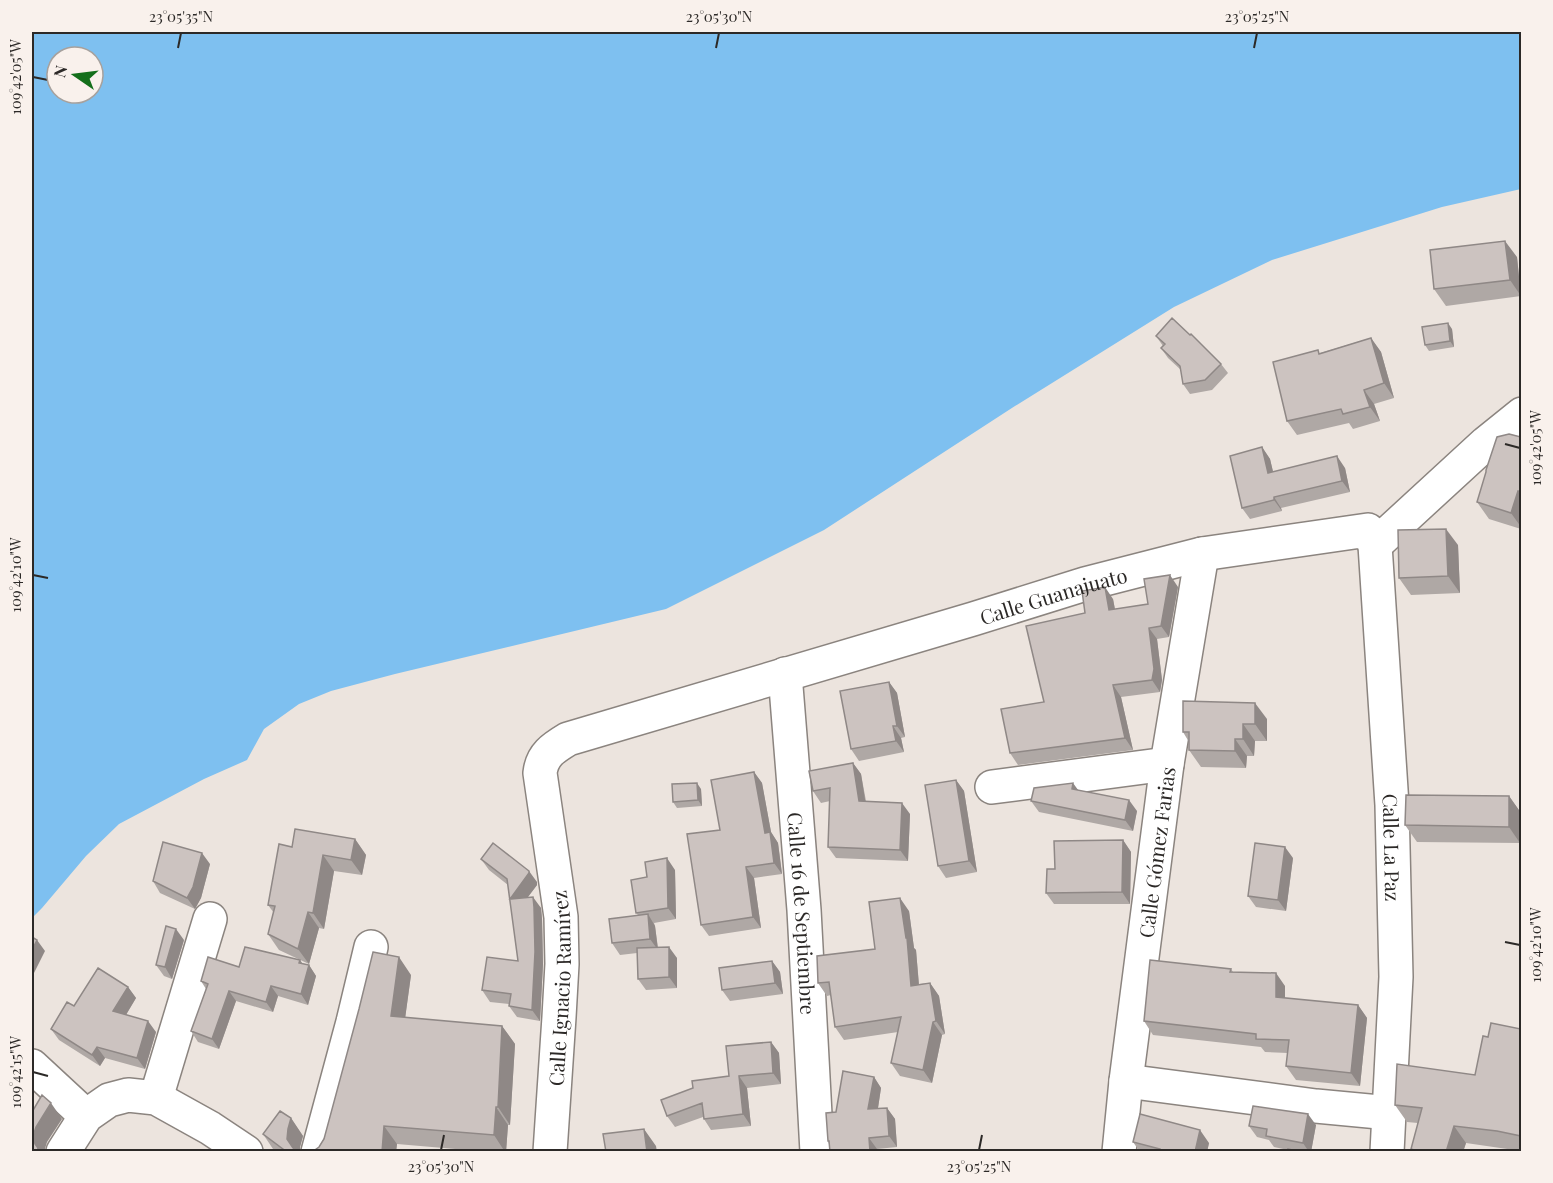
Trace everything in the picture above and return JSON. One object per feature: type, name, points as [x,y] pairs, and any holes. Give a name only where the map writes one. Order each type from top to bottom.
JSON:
[{"type":"street","points":[[1375,544],[1521,414]]},
{"type":"street","name":"Calle Guanajuato","points":[[544,756],[568,739],[1085,584],[1202,554],[1368,530],[1375,544]]},
{"type":"street","name":"Calle La Paz","points":[[1375,544],[1393,828],[1396,976],[1387,1152]]},
{"type":"street","name":"Calle Gómez Farias","points":[[1119,1152],[1167,764],[1202,554]]},
{"type":"street","name":"Calle 16 de Septiembre","points":[[785,674],[804,910],[817,1152]]},
{"type":"street","name":"Calle Ignacio Ramírez","points":[[544,756],[540,773],[561,917],[562,964],[550,1152]]},
{"type":"street","points":[[992,787],[1167,764]]},
{"type":"street","points":[[156,1098],[210,919]]},
{"type":"street","points":[[318,1152],[371,947]]},
{"type":"street","points":[[32,1066],[86,1116]]},
{"type":"street","points":[[1126,1081],[1305,1105],[1390,1113]]},
{"type":"street","points":[[63,1152],[86,1116],[109,1100],[128,1095],[156,1098],[210,1140],[246,1152]]},
{"type":"water","points":[[32,32],[1521,32],[1521,189],[1442,207],[1272,260],[1174,307],[1015,406],[824,530],[666,609],[395,674],[331,691],[299,704],[264,729],[247,760],[204,779],[119,824],[86,856],[32,918]]},
{"type":"building","points":[[1505,241],[1510,280],[1434,289],[1430,250]]},
{"type":"building","points":[[1172,318],[1221,364],[1205,380],[1183,384],[1180,366],[1161,348],[1165,344],[1156,336]]},
{"type":"building","points":[[1448,323],[1450,341],[1425,345],[1422,327]]},
{"type":"building","points":[[1371,338],[1384,383],[1364,390],[1370,407],[1343,414],[1341,409],[1287,421],[1273,362],[1318,350],[1319,354]]},
{"type":"building","points":[[1509,434],[1521,437],[1521,492],[1518,491],[1511,513],[1477,502],[1497,437]]},
{"type":"building","points":[[1262,447],[1268,473],[1337,456],[1342,481],[1274,497],[1274,500],[1242,508],[1230,456]]},
{"type":"building","points":[[1446,529],[1448,576],[1399,578],[1398,530]]},
{"type":"building","points":[[1170,575],[1161,626],[1149,628],[1154,669],[1152,680],[1113,685],[1125,738],[1010,753],[1001,709],[1044,702],[1026,626],[1085,613],[1082,591],[1105,587],[1109,610],[1148,604],[1144,579]]},
{"type":"building","points":[[889,682],[897,726],[893,726],[896,741],[851,749],[840,691]]},
{"type":"building","points":[[1183,701],[1255,703],[1255,724],[1243,724],[1243,739],[1235,739],[1235,751],[1189,750],[1189,732],[1183,732]]},
{"type":"building","points":[[853,763],[859,801],[902,803],[900,850],[828,847],[830,788],[813,791],[809,771]]},
{"type":"building","points":[[754,772],[765,833],[770,832],[774,863],[746,867],[753,917],[701,925],[687,834],[720,830],[711,780]]},
{"type":"building","points":[[956,780],[969,861],[938,866],[925,785]]},
{"type":"building","points":[[697,783],[698,800],[673,802],[672,784]]},
{"type":"building","points":[[1073,783],[1072,789],[1129,800],[1125,820],[1031,801],[1034,788]]},
{"type":"building","points":[[1406,795],[1509,796],[1509,827],[1405,825]]},
{"type":"building","points":[[295,829],[355,839],[351,860],[323,855],[313,913],[308,912],[298,949],[268,934],[275,906],[268,905],[279,844],[292,847]]},
{"type":"building","points":[[1123,840],[1122,892],[1046,893],[1047,869],[1055,869],[1054,841]]},
{"type":"building","points":[[163,842],[202,853],[193,887],[187,898],[153,881]]},
{"type":"building","points":[[493,843],[529,871],[510,899],[533,897],[535,952],[532,1010],[509,1006],[511,994],[482,990],[487,957],[518,961],[507,879],[481,859]]},
{"type":"building","points":[[1255,843],[1285,847],[1278,900],[1248,896]]},
{"type":"building","points":[[667,858],[668,908],[636,913],[631,880],[647,877],[645,862]]},
{"type":"building","points":[[900,898],[907,938],[911,986],[930,983],[936,1021],[933,1022],[923,1070],[891,1063],[901,1017],[835,1027],[829,982],[818,983],[817,956],[875,949],[869,902]]},
{"type":"building","points":[[648,914],[650,939],[612,943],[609,919]]},
{"type":"building","points":[[166,926],[176,929],[165,967],[156,965]]},
{"type":"building","points":[[32,937],[37,940],[32,950]]},
{"type":"building","points":[[245,947],[300,960],[299,963],[309,965],[301,994],[271,986],[266,1002],[229,991],[212,1039],[191,1031],[208,984],[201,981],[208,957],[239,967]]},
{"type":"building","points":[[669,947],[669,977],[638,979],[637,948]]},
{"type":"building","points":[[373,952],[399,957],[391,1016],[502,1026],[498,1107],[496,1107],[494,1135],[384,1126],[382,1152],[312,1152],[324,1139]]},
{"type":"building","points":[[1150,960],[1231,969],[1230,972],[1276,973],[1276,997],[1358,1005],[1351,1073],[1286,1066],[1289,1040],[1256,1039],[1256,1034],[1144,1021]]},
{"type":"building","points":[[772,961],[775,983],[722,990],[719,968]]},
{"type":"building","points":[[98,968],[128,987],[113,1011],[148,1021],[137,1058],[97,1047],[92,1055],[51,1029],[67,1002],[74,1006]]},
{"type":"building","points":[[1491,1023],[1521,1029],[1521,1136],[1454,1126],[1446,1152],[1420,1152],[1411,1149],[1422,1108],[1395,1105],[1397,1064],[1475,1075],[1483,1036],[1488,1037]]},
{"type":"building","points":[[771,1042],[773,1073],[739,1076],[743,1114],[704,1119],[702,1103],[667,1116],[661,1100],[693,1088],[692,1081],[729,1076],[726,1046]]},
{"type":"building","points":[[843,1071],[874,1077],[868,1109],[887,1108],[889,1136],[869,1138],[870,1152],[830,1152],[826,1113],[836,1112]]},
{"type":"building","points":[[42,1095],[51,1103],[36,1127],[33,1136],[38,1148],[37,1152],[32,1152],[32,1112]]},
{"type":"building","points":[[1253,1106],[1308,1114],[1303,1143],[1266,1136],[1267,1129],[1249,1126]]},
{"type":"building","points":[[280,1111],[291,1118],[287,1139],[299,1152],[287,1152],[263,1134]]},
{"type":"building","points":[[1140,1114],[1200,1130],[1195,1152],[1159,1152],[1160,1149],[1133,1142]]},
{"type":"building","points":[[644,1129],[647,1152],[606,1152],[603,1134]]}]
